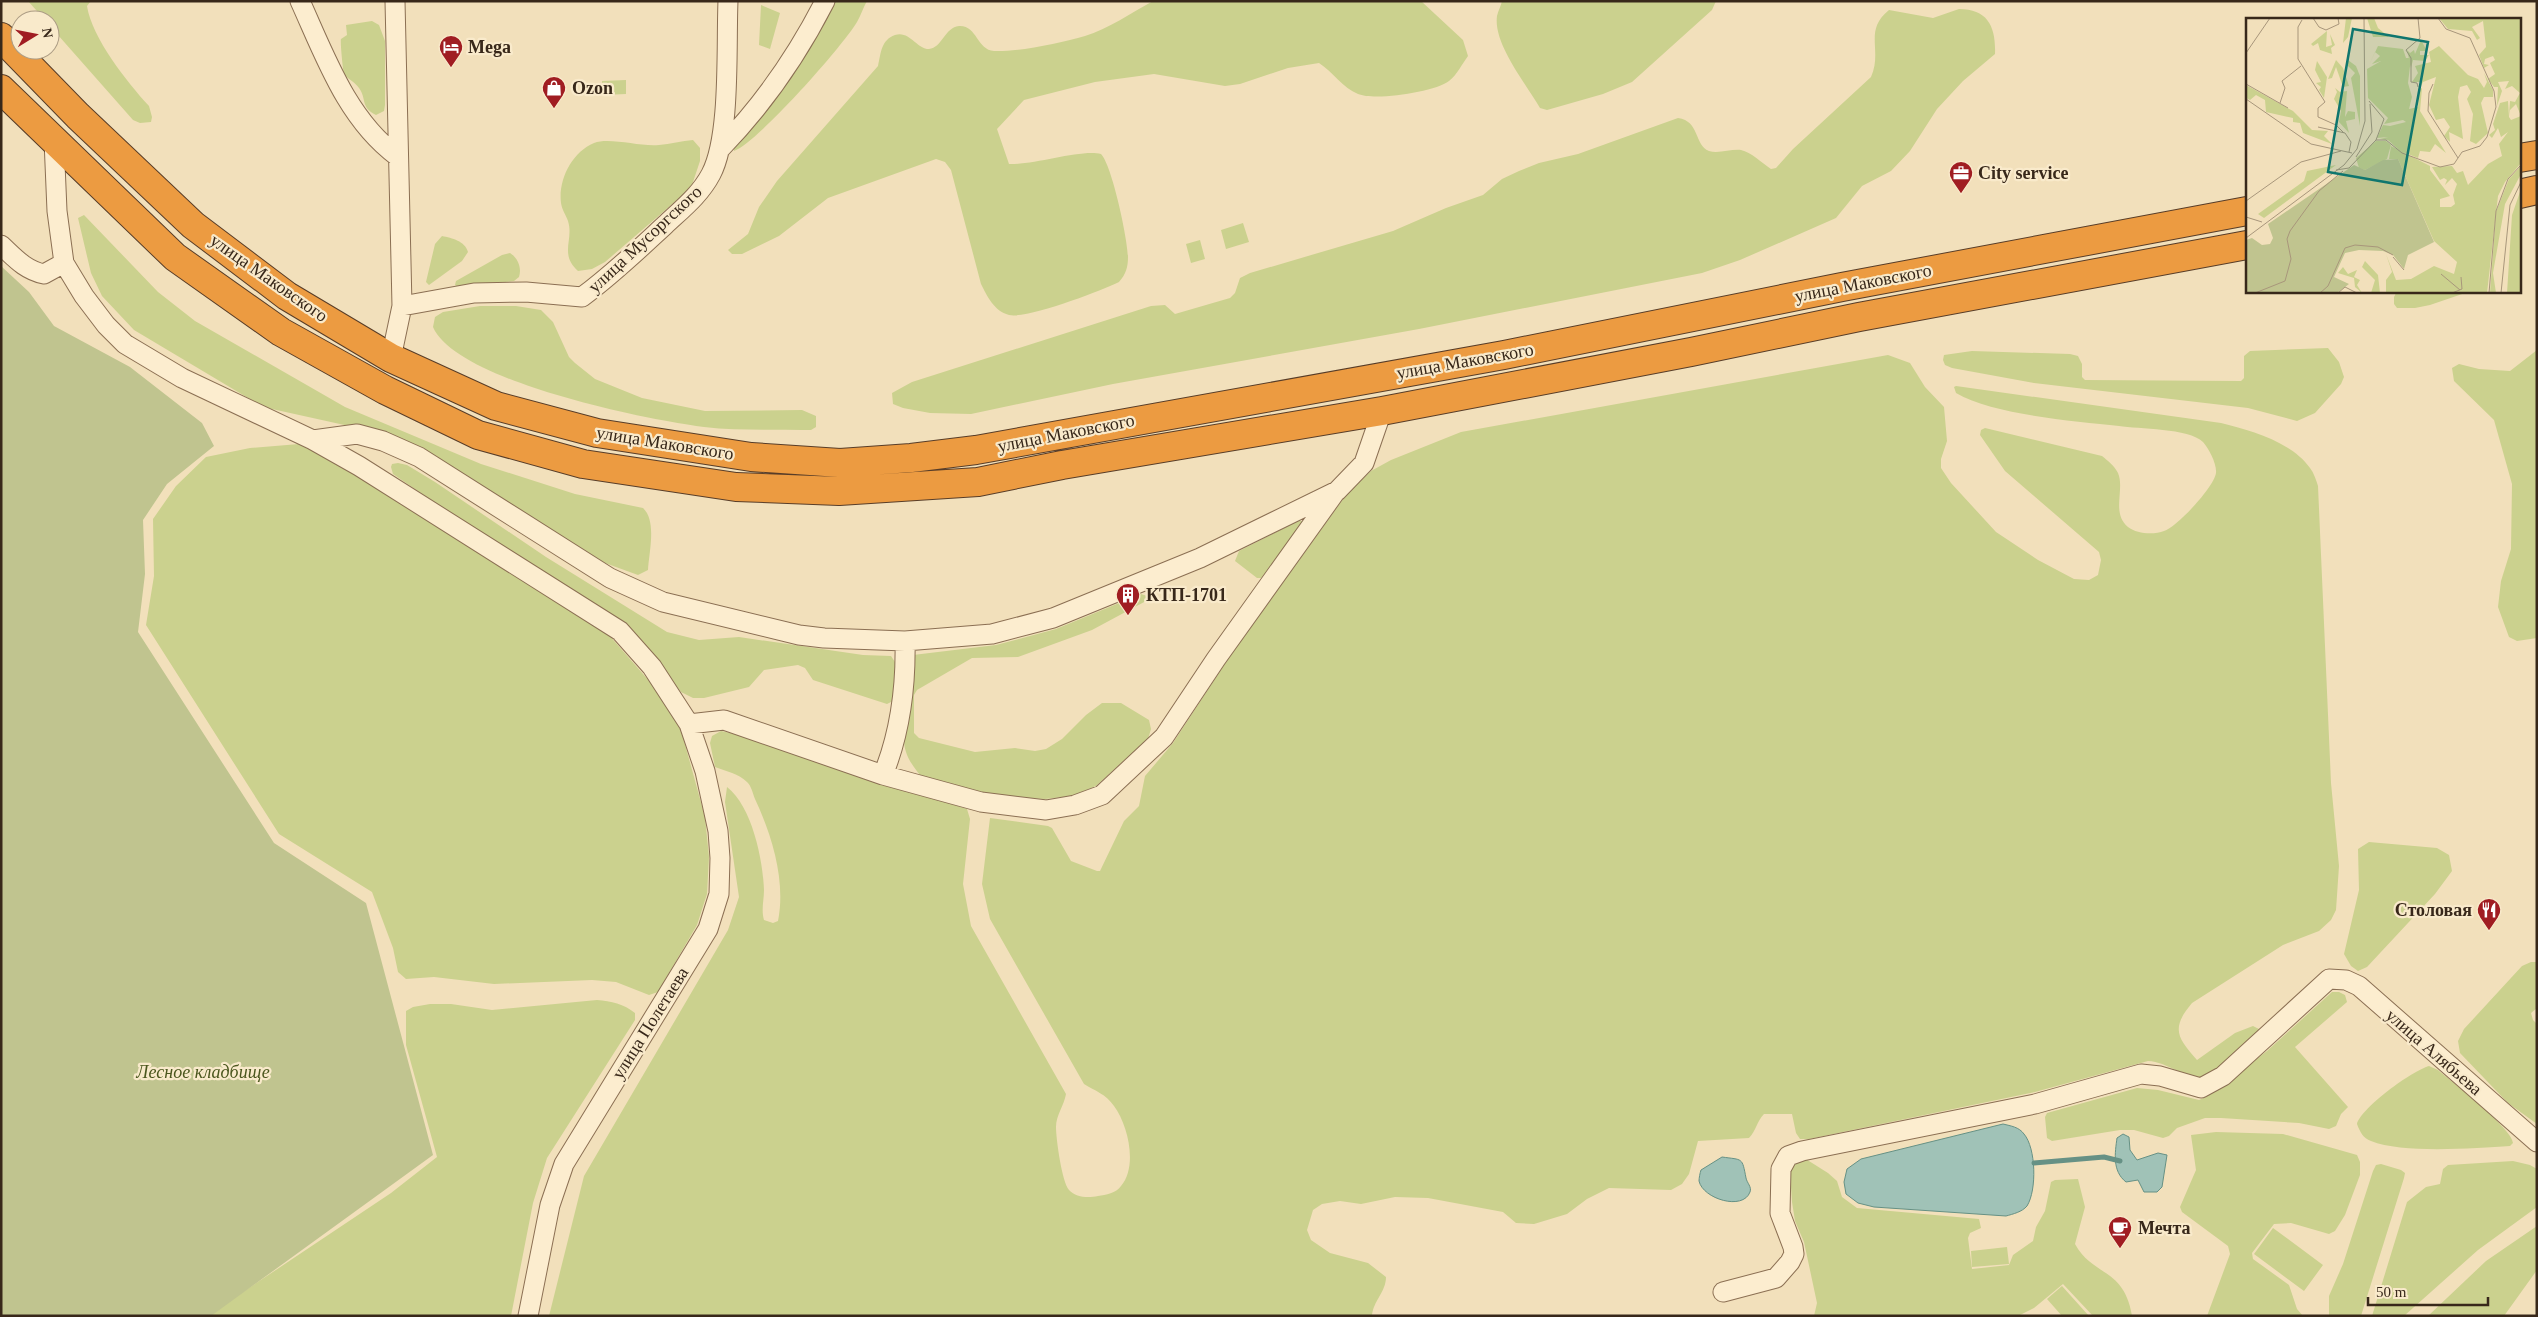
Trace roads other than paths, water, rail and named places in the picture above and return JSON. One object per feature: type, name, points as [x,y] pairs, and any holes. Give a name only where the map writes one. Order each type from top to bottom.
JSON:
[{"type":"highway","name":"улица Маковского","points":[[1,37],[78,116],[193,225],[287,296],[391,358],[496,406],[597,433],[751,457],[840,463],[911,458],[976,450],[1504,355],[1842,287],[2246,211]]},
{"type":"highway","name":"улица Маковского","points":[[1,89],[175,257],[281,332],[385,390],[478,435],[583,464],[736,487],[839,491],[978,482],[1062,465],[1382,411],[1691,352],[1859,316],[2246,245]]},
{"type":"highway","points":[[2520,158],[2537,155]]},
{"type":"highway","points":[[2520,194],[2537,190]]},
{"type":"street","points":[[300,1],[333,74],[346,96],[380,142],[397,156]]},
{"type":"street","points":[[391,358],[402,306],[397,156],[395,1]]},
{"type":"street","name":"улица Мусоргского","points":[[402,306],[474,293],[526,292],[582,297],[613,274],[699,193],[712,173],[720,149],[724,110],[728,1]]},
{"type":"street","points":[[720,149],[750,116],[794,58],[824,1]]},
{"type":"street","points":[[1,245],[21,264],[33,272],[44,274],[64,263],[57,211],[54,140]]},
{"type":"street","name":"улица Полетаева","points":[[64,263],[84,296],[106,325],[125,344],[182,378],[313,440],[359,466],[620,631],[652,667],[688,724],[704,771],[718,831],[718,894],[708,929],[564,1164],[550,1205],[528,1316]]},
{"type":"street","points":[[688,724],[724,720],[883,775],[980,802],[1046,810],[1075,805],[1102,796],[1164,737],[1216,659],[1337,491],[1364,463],[1382,411]]},
{"type":"street","points":[[313,440],[357,434],[383,441],[419,457],[610,578],[663,602],[799,635],[824,638],[905,641],[992,634],[1053,618],[1200,558],[1337,491]]},
{"type":"street","points":[[883,775],[890,758],[902,702],[906,670],[905,641]]},
{"type":"street","name":"улица Алябьева","points":[[1723,1292],[1776,1278],[1790,1262],[1794,1254],[1780,1213],[1780,1169],[1788,1156],[1802,1151],[2035,1104],[2141,1074],[2160,1076],[2201,1088],[2223,1076],[2325,981],[2341,979],[2359,986],[2537,1142]]},
{"type":"water","points":[[2003,1124],[2015,1127],[2022,1132],[2028,1140],[2033,1159],[2034,1180],[2030,1199],[2027,1206],[2020,1211],[2006,1216],[1874,1207],[1858,1203],[1846,1194],[1844,1182],[1847,1169],[1861,1159]]},
{"type":"water","points":[[2123,1134],[2129,1137],[2130,1150],[2137,1160],[2158,1153],[2167,1155],[2162,1187],[2157,1192],[2144,1192],[2138,1180],[2126,1182],[2118,1173],[2115,1156],[2116,1144],[2117,1138]]},
{"type":"water","points":[[1722,1157],[1738,1159],[1744,1166],[1750,1192],[1746,1198],[1740,1201],[1732,1202],[1715,1197],[1702,1187],[1699,1181],[1701,1170]]},
{"type":"waterway","points":[[2034,1163],[2104,1157],[2120,1161]]},
{"type":"place","name":"Mega","points":[[451,68]]},
{"type":"place","name":"Ozon","points":[[554,109]]},
{"type":"place","name":"City service","points":[[1961,194]]},
{"type":"place","name":"КТП-1701","points":[[1128,616]]},
{"type":"place","name":"Столовая","points":[[2489,931]]},
{"type":"place","name":"Мечта","points":[[2120,1249]]},
{"type":"park label","name":"Лесное кладбище","points":[[203,1072]]}]
